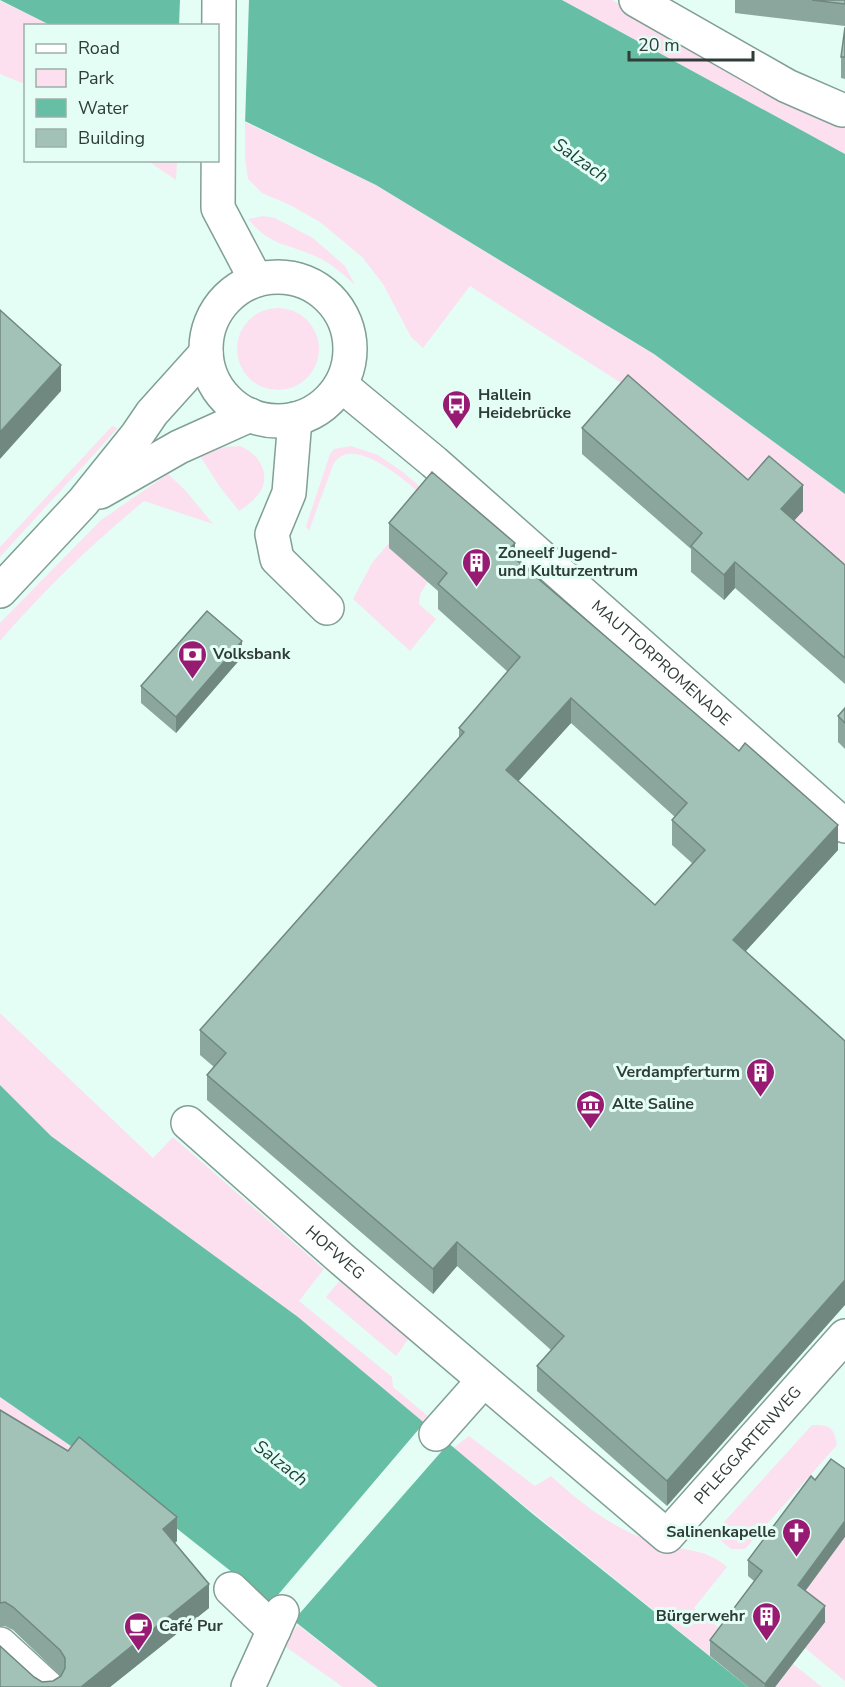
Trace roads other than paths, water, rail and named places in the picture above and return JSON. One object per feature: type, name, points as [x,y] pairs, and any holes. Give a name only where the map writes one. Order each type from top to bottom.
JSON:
[{"type":"main road","points":[[219,0],[219,24]]},
{"type":"main road","points":[[636,0],[787,86],[842,110]]},
{"type":"main road","points":[[218,162],[218,208],[256,280]]},
{"type":"main road","points":[[281,276],[305,282],[326,295],[341,314],[350,337],[349,362],[341,385],[329,400],[313,412],[295,419],[272,421],[250,415],[233,405],[219,390],[210,373],[206,353],[208,330],[218,309],[235,291],[256,280],[281,276]]},
{"type":"main road","points":[[0,591],[83,502],[152,413],[206,353]]},
{"type":"main road","name":"MAUTTORPROMENADE","points":[[341,385],[434,462],[845,826]]},
{"type":"main road","points":[[83,502],[179,447],[250,415]]},
{"type":"main road","points":[[295,419],[289,493],[272,534],[277,559],[327,608]]},
{"type":"main road","name":"HOFWEG","points":[[188,1122],[483,1381]]},
{"type":"main road","name":"PFLEGGARTENWEG","points":[[483,1381],[667,1536],[836,1347]]},
{"type":"main road","points":[[436,1434],[483,1381]]},
{"type":"main road","points":[[231,1588],[278,1621],[248,1687]]},
{"type":"main road","points":[[10,1654],[47,1687]]},
{"type":"water","name":"Salzach","points":[[0,0],[562,0],[845,154],[845,494],[654,354],[376,185],[219,108],[219,24],[48,24]]},
{"type":"water","name":"Salzach","points":[[0,1085],[51,1136],[298,1317],[534,1515],[748,1687],[378,1687],[81,1453],[0,1397]]},
{"type":"place","name":"Hallein Heidebrücke","points":[[457,430]]},
{"type":"place","name":"Zoneelf Jugend- und Kulturzentrum","points":[[477,588]]},
{"type":"place","name":"Volksbank","points":[[192,680]]},
{"type":"place","name":"Verdampferturm","points":[[761,1098]]},
{"type":"place","name":"Alte Saline","points":[[591,1130]]},
{"type":"place","name":"Salinenkapelle","points":[[797,1558]]},
{"type":"place","name":"Bürgerwehr","points":[[766,1642]]},
{"type":"place","name":"Café Pur","points":[[138,1652]]}]
